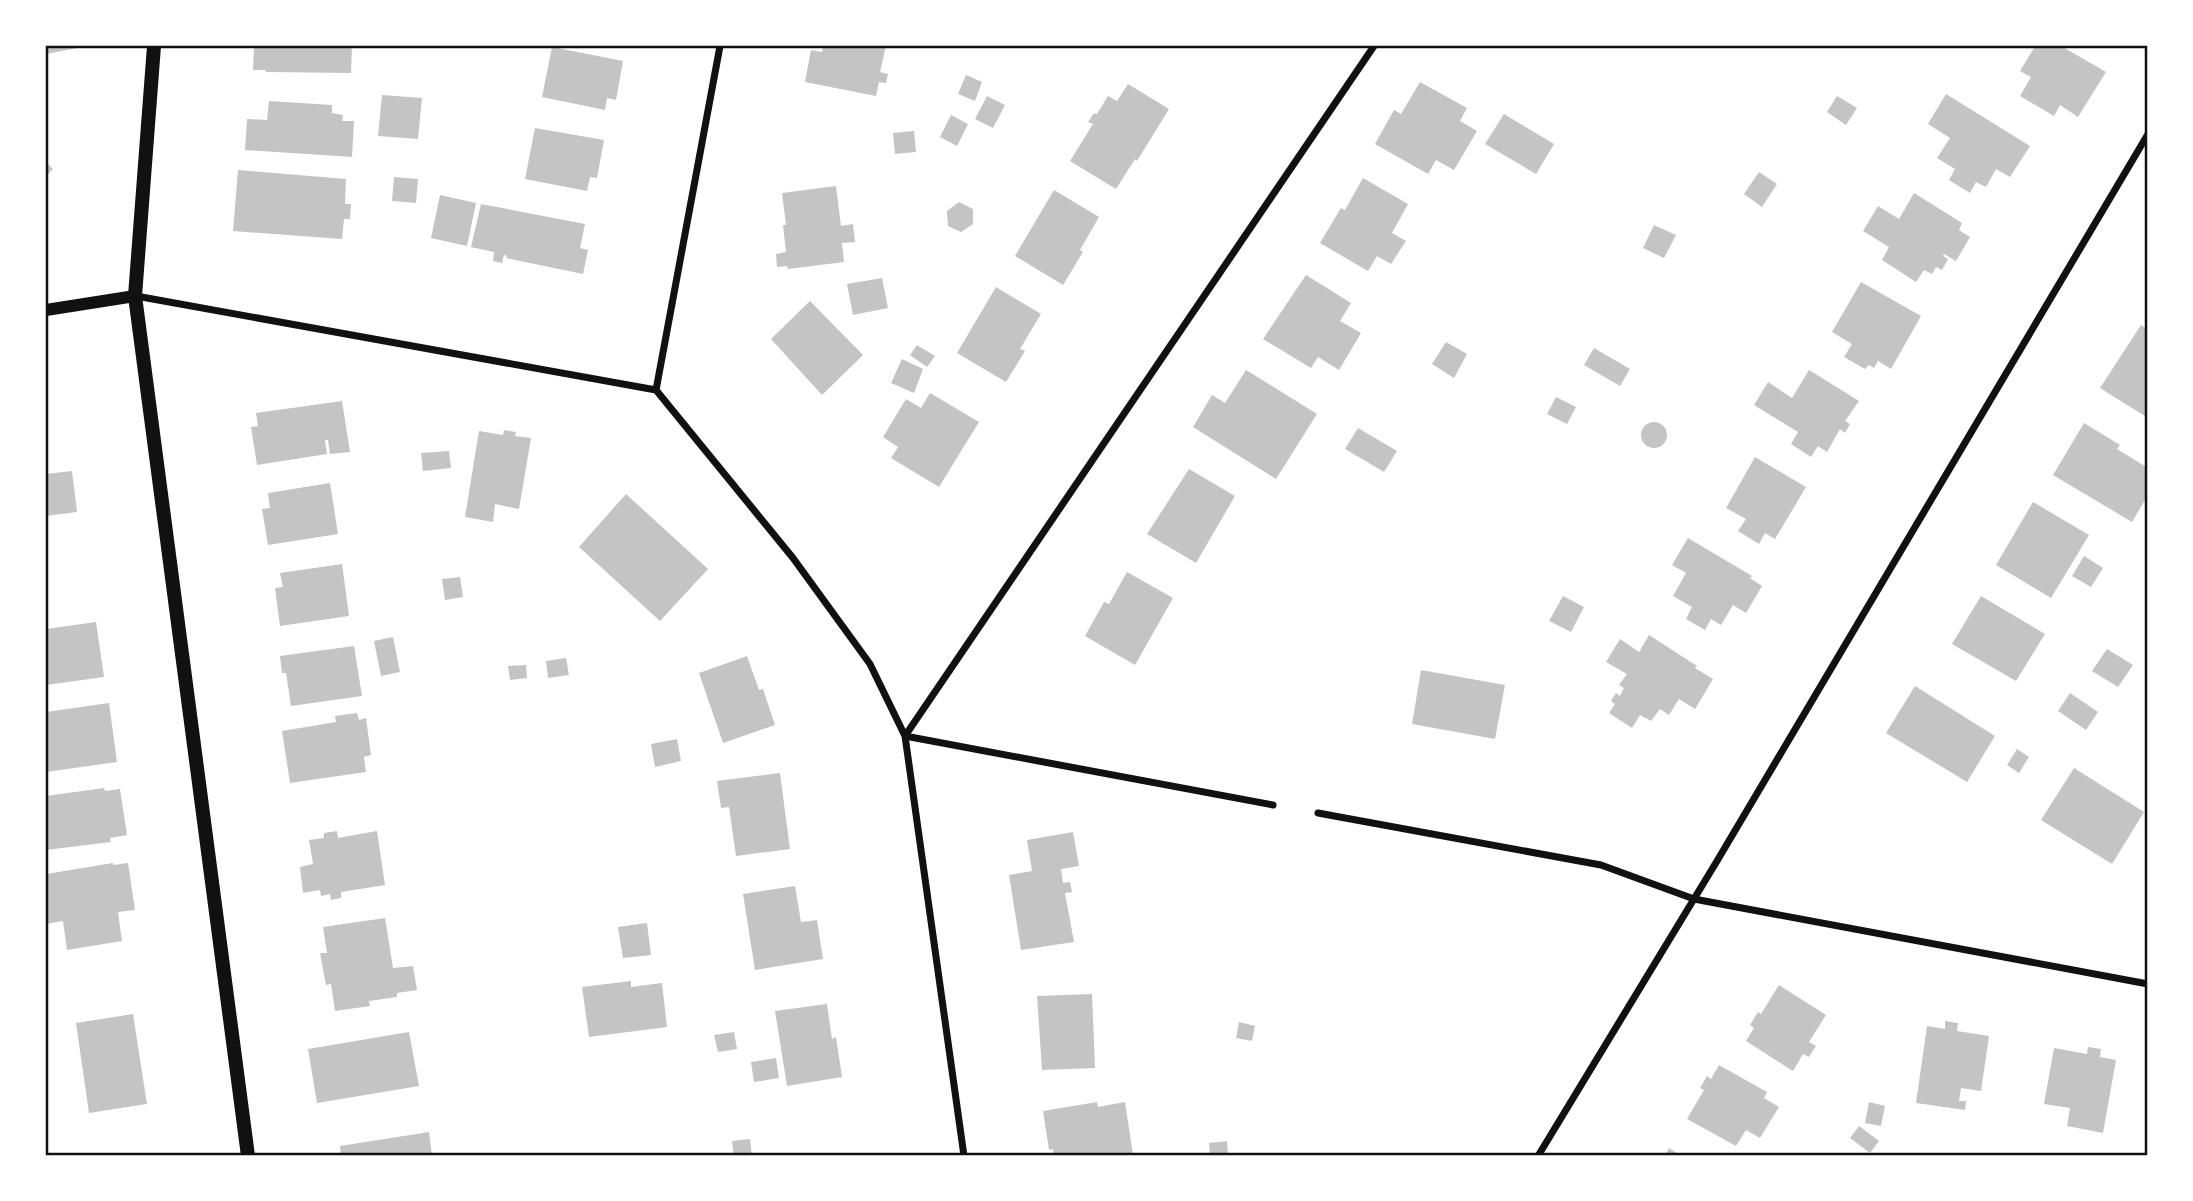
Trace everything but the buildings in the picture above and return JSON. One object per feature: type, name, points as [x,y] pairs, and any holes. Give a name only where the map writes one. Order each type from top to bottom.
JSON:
[{"type":"main road","points":[[154,46],[135,296],[248,1156]]},
{"type":"street","points":[[656,390],[720,46]]},
{"type":"street","points":[[905,736],[1374,46]]},
{"type":"street","points":[[1538,1156],[1694,899],[2147,134]]},
{"type":"street","points":[[46,310],[135,296],[656,390],[793,558],[870,664],[905,736],[964,1156]]},
{"type":"street","points":[[905,736],[1273,805]]},
{"type":"street","points":[[1318,813],[1601,865],[1694,899],[2147,984]]}]
